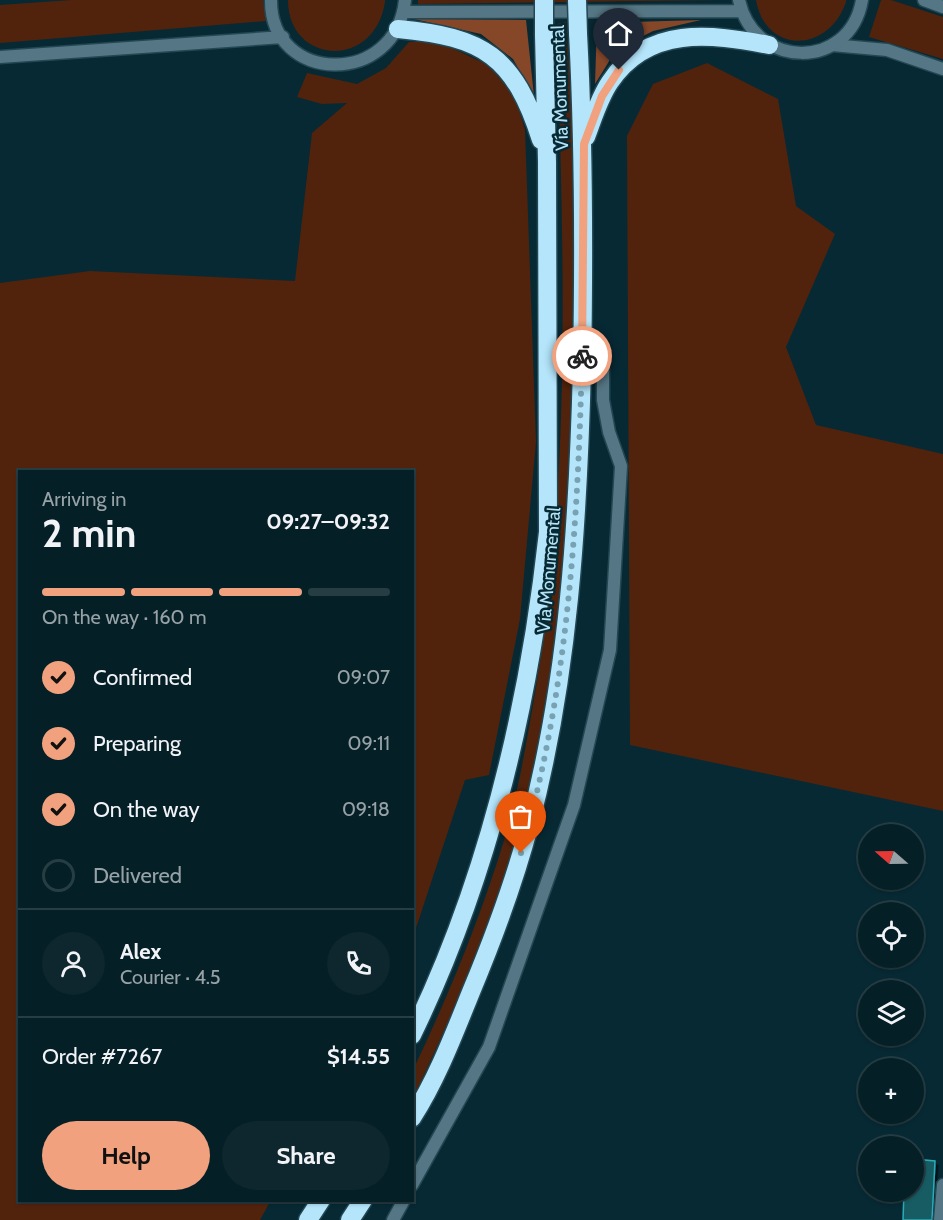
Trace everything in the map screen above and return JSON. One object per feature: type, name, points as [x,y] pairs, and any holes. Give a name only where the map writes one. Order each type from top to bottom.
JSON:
[{"type":"highway","name":"Vía Monumental","points":[[414,1031],[452,947],[483,859],[508,768],[541,591],[548,532],[544,0]]},
{"type":"highway","name":"Vía Monumental","points":[[414,1114],[450,1044],[517,868],[541,775],[559,681],[570,588],[579,460],[584,144],[578,0]]},
{"type":"highway","points":[[403,14],[491,54],[520,86],[536,124],[547,162]]},
{"type":"highway","points":[[584,144],[609,82],[630,60],[646,48],[696,35],[726,37],[769,45]]},
{"type":"highway","points":[[308,1220],[320,1202]]},
{"type":"highway","points":[[350,1220],[362,1202]]},
{"type":"street","points":[[272,0],[275,22],[283,37],[303,56],[323,64],[345,66],[367,60],[385,47],[403,14],[740,5],[753,30],[769,45],[792,53],[808,53],[832,45],[849,31],[860,12],[862,0]]},
{"type":"street","points":[[924,0],[943,7]]},
{"type":"street","points":[[0,57],[283,37]]},
{"type":"street","points":[[832,45],[887,50],[943,69]]},
{"type":"street","points":[[414,1181],[489,1047],[574,805],[610,650],[621,466],[604,411],[603,370],[596,350],[582,335]]},
{"type":"street","points":[[940,1220],[943,1185]]},
{"type":"street","points":[[393,1220],[403,1202]]},
{"type":"shaded area","points":[[72,0],[263,0],[266,21],[0,43],[0,5]]},
{"type":"shaded area","points":[[288,0],[385,0],[385,2],[378,24],[365,40],[349,49],[332,51],[316,47],[302,37],[292,21]]},
{"type":"shaded area","points":[[418,0],[718,0],[418,4]]},
{"type":"shaded area","points":[[756,0],[846,0],[846,2],[837,19],[826,31],[812,38],[798,41],[784,38],[771,30],[762,18]]},
{"type":"shaded area","points":[[881,0],[891,0],[943,17],[943,59],[869,37]]},
{"type":"shaded area","points":[[414,19],[526,20],[534,96],[513,59],[481,34]]},
{"type":"shaded area","points":[[701,20],[653,31],[616,50],[595,84],[597,23]]},
{"type":"shaded area","points":[[566,22],[575,252],[569,481],[558,615],[547,705],[529,793],[507,870],[470,969],[414,1096],[414,1068],[475,927],[510,821],[533,705],[546,620],[560,451],[562,365],[563,280],[557,24]]},
{"type":"shaded area","points":[[409,42],[439,42],[488,65],[515,96],[525,130],[536,442],[520,619],[489,775],[465,780],[414,934],[414,470],[18,470],[18,1202],[270,1202],[260,1220],[0,1220],[0,283],[90,271],[295,281],[312,133],[347,103],[322,104],[297,97],[307,73],[357,84],[386,68]]},
{"type":"shaded area","points":[[707,63],[778,99],[796,206],[835,234],[786,347],[816,425],[943,454],[943,811],[630,745],[627,136],[653,84]]},
{"type":"building","points":[[924,1160],[935,1161],[932,1220],[903,1220],[904,1202],[924,1202]]},
{"type":"way so far","points":[[521,853],[541,775],[559,681],[570,588],[579,473],[582,356]]},
{"type":"route","points":[[582,356],[584,144],[602,96],[609,82],[619,70]]}]
